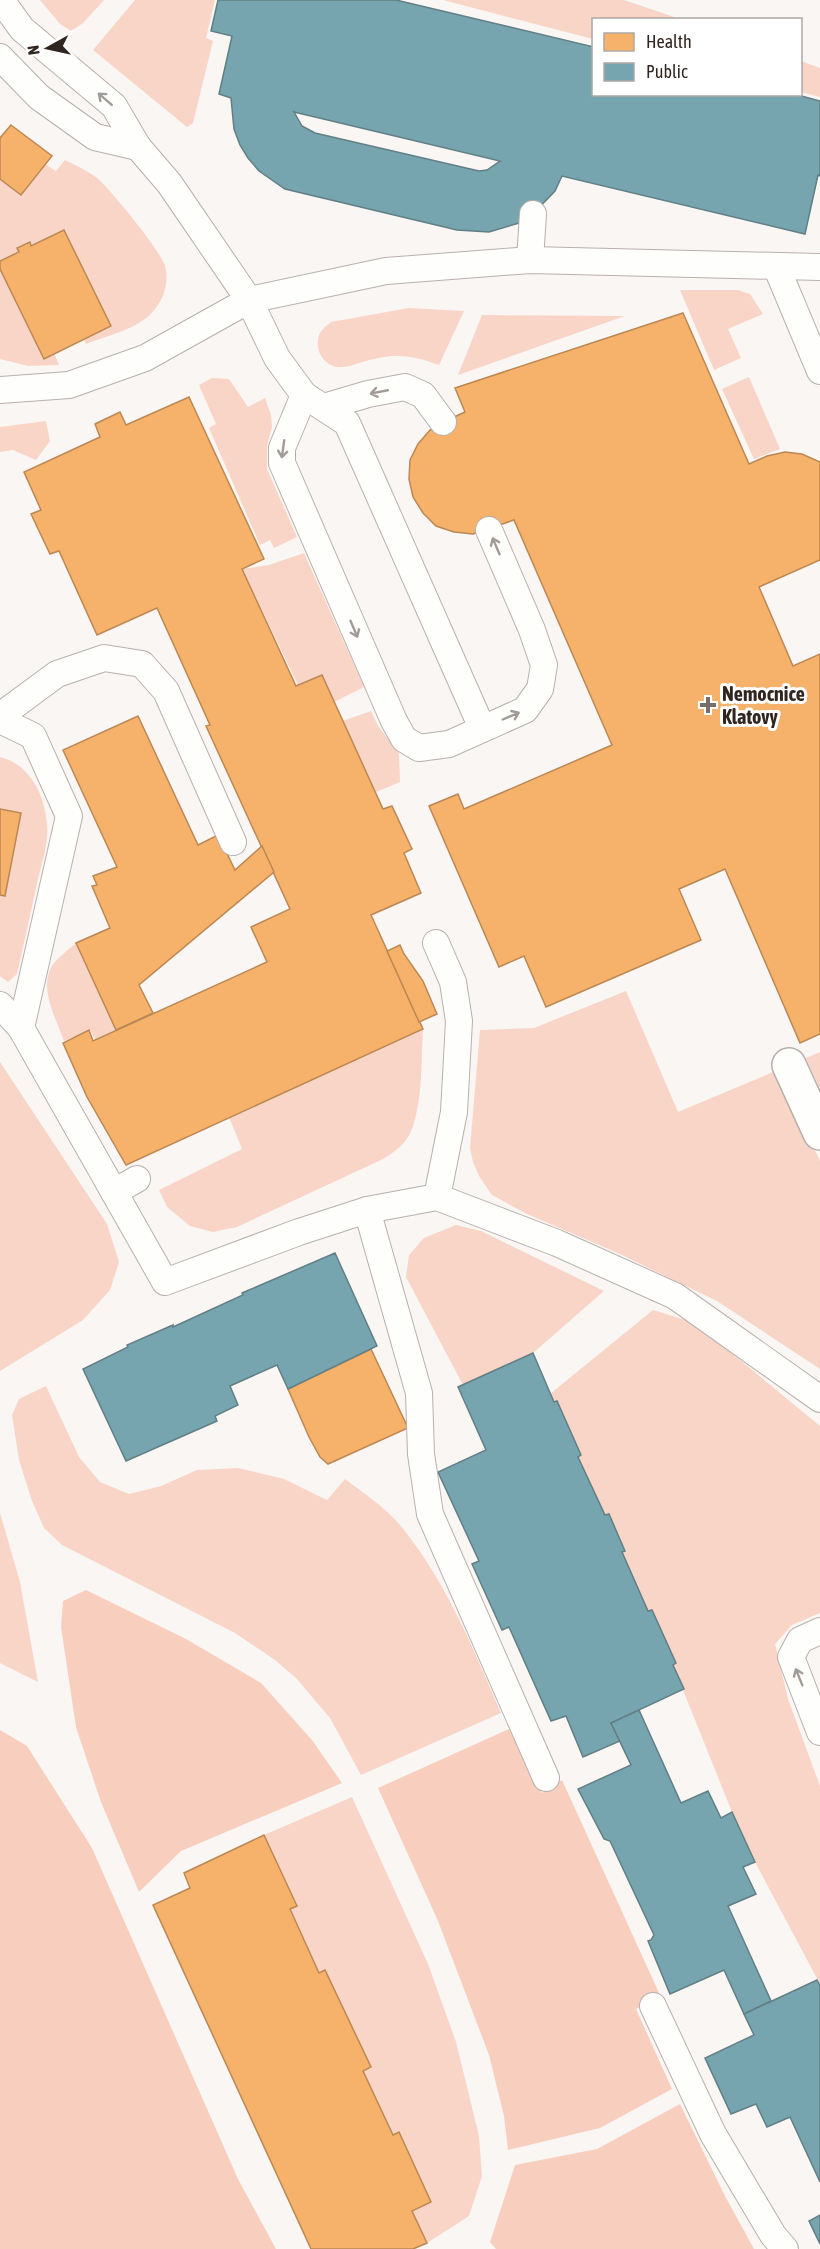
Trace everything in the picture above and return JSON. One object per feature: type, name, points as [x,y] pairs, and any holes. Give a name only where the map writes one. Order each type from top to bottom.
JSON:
[{"type":"street","points":[[789,1065],[820,1133]]},
{"type":"lane","points":[[1,0],[22,29],[114,106],[138,147],[169,183],[249,300],[277,358],[314,401],[348,423],[482,728]]},
{"type":"lane","points":[[0,57],[39,97],[95,137],[138,147]]},
{"type":"lane","points":[[530,260],[533,214]]},
{"type":"lane","points":[[0,390],[69,385],[145,358],[249,300],[386,271],[530,260],[820,267]]},
{"type":"lane","points":[[776,266],[820,371]]},
{"type":"lane","points":[[443,422],[423,395],[405,387],[314,401],[282,448],[282,463],[393,721],[404,739],[419,748],[448,744],[525,710],[540,689],[544,665],[532,630],[489,530]]},
{"type":"lane","points":[[21,1028],[69,816],[33,736],[0,718],[57,674],[104,658],[142,664],[166,691],[233,842]]},
{"type":"lane","points":[[436,943],[453,982],[459,1021],[454,1112],[437,1197]]},
{"type":"lane","points":[[0,1005],[21,1028],[165,1282],[299,1232],[367,1210],[437,1197],[557,1243],[675,1296],[820,1399]]},
{"type":"lane","points":[[114,1192],[137,1179]]},
{"type":"lane","points":[[367,1210],[419,1393],[421,1454],[430,1514],[546,1778]]},
{"type":"lane","points":[[820,1631],[800,1640],[791,1657],[820,1732]]},
{"type":"lane","points":[[653,2006],[713,2134],[773,2235],[785,2249]]},
{"type":"shaded area","points":[[40,0],[104,0],[83,23],[71,31],[60,24]]},
{"type":"shaded area","points":[[135,0],[215,0],[206,38],[213,41],[193,123],[187,127],[93,50]]},
{"type":"shaded area","points":[[443,0],[624,0],[677,18],[592,18],[592,39]]},
{"type":"shaded area","points":[[802,61],[820,68],[820,97],[802,92]]},
{"type":"shaded area","points":[[65,160],[93,175],[113,194],[155,247],[166,271],[164,294],[149,316],[114,334],[86,344],[84,339],[111,326],[64,230],[31,246],[30,243],[19,252],[0,261],[0,179],[21,195],[45,164],[56,171]]},
{"type":"shaded area","points":[[0,269],[43,358],[54,353],[59,365],[28,366],[0,359]]},
{"type":"shaded area","points":[[680,290],[738,290],[750,294],[763,314],[728,329],[741,358],[714,370]]},
{"type":"shaded area","points":[[409,308],[464,311],[439,365],[411,357],[394,356],[338,367],[330,364],[320,354],[319,335],[331,322]]},
{"type":"shaded area","points":[[482,315],[625,316],[458,375]]},
{"type":"shaded area","points":[[749,377],[780,449],[754,459],[722,389]]},
{"type":"shaded area","points":[[212,378],[229,379],[248,407],[265,398],[271,415],[272,427],[267,446],[267,469],[297,537],[274,548],[270,540],[260,545],[209,428],[216,424],[199,385]]},
{"type":"shaded area","points":[[46,421],[50,441],[36,460],[13,450],[0,452],[0,427]]},
{"type":"shaded area","points":[[304,553],[364,687],[334,702],[322,675],[298,685],[242,569],[269,565]]},
{"type":"shaded area","points":[[371,711],[378,726],[399,753],[400,782],[376,792],[343,721]]},
{"type":"shaded area","points":[[0,757],[20,766],[34,783],[46,813],[47,831],[45,852],[17,974],[8,982],[0,976],[0,895],[5,895],[21,813],[0,809]]},
{"type":"shaded area","points":[[76,943],[116,1030],[95,1039],[90,1030],[64,1041],[50,1002],[47,982],[54,963]]},
{"type":"shaded area","points":[[626,991],[678,1112],[778,1070],[820,1161],[820,1369],[717,1301],[620,1254],[527,1214],[492,1195],[479,1176],[470,1148],[480,1030],[534,1028]]},
{"type":"shaded area","points":[[423,1029],[421,1079],[416,1117],[407,1139],[392,1153],[237,1227],[213,1232],[190,1226],[167,1207],[159,1190],[242,1149],[229,1117]]},
{"type":"shaded area","points":[[820,1052],[820,1089],[806,1058]]},
{"type":"shaded area","points":[[0,1062],[107,1224],[119,1262],[110,1290],[83,1320],[0,1371]]},
{"type":"shaded area","points":[[456,1225],[481,1231],[604,1291],[533,1353],[463,1385],[406,1277],[409,1255],[424,1238]]},
{"type":"shaded area","points":[[653,1310],[695,1323],[820,1426],[820,1613],[792,1625],[775,1644],[788,1699],[820,1786],[820,1984],[755,1862],[732,1812],[673,1665],[676,1663],[652,1610],[648,1611],[622,1552],[625,1550],[609,1514],[605,1515],[578,1457],[581,1455],[557,1401],[554,1402],[550,1394]]},
{"type":"shaded area","points":[[46,1386],[79,1457],[100,1482],[129,1494],[161,1486],[197,1470],[238,1468],[284,1479],[327,1500],[345,1479],[391,1516],[404,1530],[434,1573],[481,1665],[501,1713],[361,1775],[330,1718],[296,1678],[275,1660],[235,1633],[62,1545],[44,1528],[32,1501],[19,1460],[12,1415],[19,1399]]},
{"type":"shaded area","points":[[0,1513],[20,1582],[38,1682],[0,1663]]},
{"type":"shaded area","points":[[86,1590],[186,1639],[261,1683],[312,1740],[342,1783],[181,1851],[139,1892],[101,1802],[76,1727],[61,1627],[63,1601]]},
{"type":"shaded area","points":[[509,1729],[542,1793],[562,1780],[660,1995],[636,2009],[672,2089],[600,2128],[508,2150],[504,2116],[489,2055],[438,1921],[378,1788]]},
{"type":"shaded area","points":[[0,1730],[27,1746],[92,1848],[238,2179],[276,2249],[0,2249]]},
{"type":"shaded area","points":[[352,1797],[428,1964],[456,2042],[479,2136],[482,2176],[469,2216],[427,2243],[412,2211],[431,2202],[399,2132],[393,2135],[363,2071],[370,2067],[325,1971],[319,1973],[290,1909],[297,1906],[264,1835]]},
{"type":"shaded area","points":[[680,2104],[754,2249],[496,2249],[490,2242],[515,2165],[597,2149]]},
{"type":"building: Health","points":[[11,125],[52,156],[21,195],[0,179],[0,138]]},
{"type":"building: Health","points":[[64,230],[111,326],[44,359],[0,269],[0,261],[19,252],[17,248],[30,242],[31,246]]},
{"type":"building: Health","name":"Nemocnice Klatovy","points":[[683,313],[749,464],[767,456],[785,452],[802,454],[820,462],[820,560],[759,587],[793,666],[820,654],[820,1034],[800,1043],[725,869],[679,889],[701,940],[546,1007],[524,956],[499,967],[429,806],[458,794],[464,809],[612,745],[514,520],[473,534],[454,532],[436,526],[423,513],[413,497],[409,479],[410,460],[418,444],[430,430],[465,412],[455,388]]},
{"type":"building: Health","points":[[189,397],[264,559],[242,569],[296,686],[322,675],[383,809],[392,806],[412,849],[404,853],[421,893],[371,915],[423,1029],[126,1165],[87,1097],[63,1043],[89,1030],[93,1041],[267,962],[251,927],[290,909],[206,726],[210,725],[157,608],[97,635],[59,551],[50,554],[31,514],[41,510],[24,472],[100,437],[95,424],[120,412],[126,425]]},
{"type":"building: Health","points":[[138,716],[198,845],[218,835],[235,870],[262,846],[274,872],[139,985],[153,1013],[116,1030],[76,943],[110,928],[92,886],[97,885],[93,876],[117,867],[63,750]]},
{"type":"building: Health","points":[[0,809],[21,813],[5,896],[0,895]]},
{"type":"building: Health","points":[[400,945],[423,981],[437,1014],[419,1022],[387,951]]},
{"type":"building: Health","points":[[371,1349],[408,1428],[328,1464],[320,1457],[309,1437],[288,1389]]},
{"type":"building: Health","points":[[264,1835],[297,1906],[290,1909],[319,1973],[325,1970],[371,2067],[363,2071],[393,2135],[399,2132],[431,2202],[412,2211],[427,2243],[413,2249],[311,2249],[153,1905],[190,1888],[184,1873]]},
{"type":"building: Public","points":[[218,0],[396,0],[592,47],[592,96],[801,96],[820,101],[820,176],[818,175],[805,234],[562,176],[555,191],[533,214],[519,223],[489,232],[457,230],[285,189],[259,171],[248,158],[234,129],[231,98],[219,94],[232,36],[211,31]],"holes":[[[294,112],[500,161],[487,170],[479,171],[315,133],[302,126]]]},
{"type":"building: Public","points":[[335,1253],[377,1346],[288,1389],[277,1365],[230,1386],[238,1405],[215,1416],[217,1421],[126,1461],[83,1369],[128,1347],[127,1345],[173,1325],[173,1327],[243,1295],[242,1293]]},
{"type":"building: Public","points":[[533,1353],[554,1402],[557,1401],[581,1455],[578,1457],[605,1515],[609,1514],[625,1551],[622,1552],[648,1611],[652,1610],[676,1663],[673,1665],[684,1689],[611,1723],[620,1741],[583,1757],[566,1716],[551,1721],[509,1627],[502,1630],[472,1564],[479,1561],[438,1472],[486,1450],[458,1387]]},
{"type":"building: Public","points":[[639,1710],[681,1803],[708,1791],[721,1818],[732,1812],[755,1862],[743,1867],[756,1894],[728,1906],[771,2001],[744,2014],[724,1970],[670,1994],[648,1941],[654,1935],[610,1841],[604,1839],[578,1789],[631,1765],[611,1723]]},
{"type":"building: Public","points":[[817,1980],[820,1986],[820,2182],[790,2117],[767,2127],[756,2104],[731,2114],[705,2058],[754,2035],[744,2014]]},
{"type":"building: Public","points":[[820,2215],[820,2244],[809,2221]]},
{"type":"place","name":"Nemocnice Klatovy","points":[[708,705]]}]
